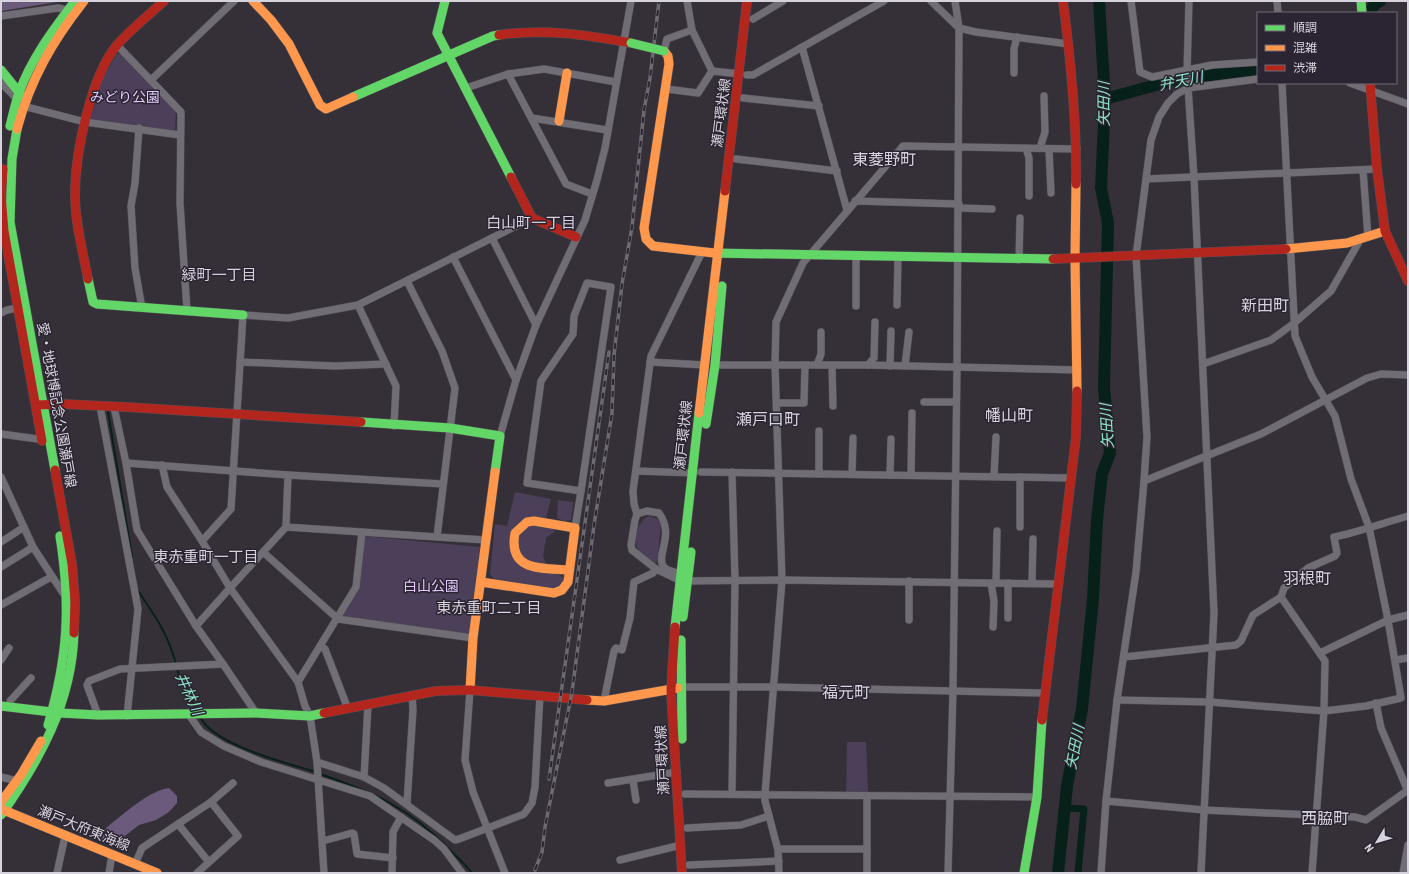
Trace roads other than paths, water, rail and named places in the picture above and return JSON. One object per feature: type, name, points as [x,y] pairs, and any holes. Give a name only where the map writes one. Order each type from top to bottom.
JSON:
[{"type":"street","name":"愛・地球博記念公園瀬戸線","points":[[39,405],[18,308],[7,243],[1,195],[5,160],[30,69],[52,31],[75,1]]},
{"type":"street","name":"愛・地球博記念公園瀬戸線","points":[[21,100],[54,40],[84,1]]},
{"type":"street","points":[[164,1],[117,45],[99,76],[85,122],[80,148],[75,195],[80,236],[93,302],[97,304],[187,312],[288,318],[358,306],[532,218]]},
{"type":"street","points":[[151,80],[234,1]]},
{"type":"street","points":[[253,1],[271,20],[289,44],[320,105],[326,109],[493,36],[541,31],[627,42],[664,51],[668,56],[669,64],[644,235],[653,246],[722,254],[808,257],[898,257],[1019,260],[1078,259],[1290,249],[1347,243],[1364,239],[1385,231]]},
{"type":"street","points":[[445,1],[437,33],[532,218],[576,237]]},
{"type":"street","points":[[505,873],[473,792],[465,760],[473,638],[500,436],[516,380],[536,325],[585,220],[601,163],[616,82],[627,42],[631,1]]},
{"type":"street","points":[[687,1],[692,30],[712,71]]},
{"type":"street","name":"瀬戸環状線","points":[[682,873],[672,690],[674,634],[684,579],[697,472],[705,364],[736,159],[743,98],[747,1]]},
{"type":"street","name":"瀬戸環状線","points":[[697,472],[715,366],[722,254],[743,75],[755,1]]},
{"type":"street","points":[[753,19],[783,1]]},
{"type":"street","points":[[712,71],[753,75],[884,1]]},
{"type":"street","points":[[931,1],[959,28],[1069,44]]},
{"type":"street","points":[[948,873],[953,690],[957,259],[959,206],[959,28],[955,1]]},
{"type":"street","points":[[1024,873],[1037,797],[1044,693],[1076,436],[1078,370],[1077,149],[1069,44],[1063,1]]},
{"type":"street","points":[[1131,1],[1140,72],[1152,78],[1212,65],[1257,62]]},
{"type":"street","points":[[1188,1],[1187,71],[1198,253],[1214,613],[1201,873]]},
{"type":"street","points":[[1277,1],[1278,12]]},
{"type":"street","points":[[1362,1],[1362,12]]},
{"type":"street","points":[[1,16],[58,8],[67,10]]},
{"type":"street","points":[[664,51],[667,39],[692,30]]},
{"type":"street","points":[[1014,73],[1014,49],[1017,37]]},
{"type":"street","points":[[117,45],[180,109],[180,203],[187,312]]},
{"type":"street","points":[[802,47],[847,210]]},
{"type":"street","points":[[4,81],[14,78],[30,69]]},
{"type":"street","points":[[466,88],[508,74],[544,69],[616,82]]},
{"type":"street","points":[[1,70],[4,81],[21,100],[85,122],[139,128],[180,135]]},
{"type":"street","points":[[666,89],[698,93],[712,71]]},
{"type":"street","points":[[559,121],[567,73]]},
{"type":"street","points":[[508,74],[566,184],[592,194]]},
{"type":"street","points":[[1101,873],[1106,802],[1117,700],[1136,572],[1144,481],[1147,437],[1135,256],[1151,140],[1159,117],[1168,103],[1177,94],[1188,88],[1257,79]]},
{"type":"street","points":[[1117,700],[1210,702],[1324,711],[1366,706],[1404,698],[1369,527],[1351,479],[1335,416],[1312,377],[1295,336],[1293,324],[1282,84]]},
{"type":"street","points":[[1355,84],[1370,87],[1408,104]]},
{"type":"street","points":[[1370,87],[1377,169],[1385,231],[1408,281]]},
{"type":"street","points":[[1040,148],[1045,132],[1044,96]]},
{"type":"street","points":[[743,98],[819,106]]},
{"type":"street","points":[[532,118],[559,121],[607,130]]},
{"type":"street","points":[[139,128],[135,183],[131,206],[135,268],[142,308]]},
{"type":"street","points":[[779,873],[778,849],[765,794],[782,580],[780,474],[775,365],[776,322],[803,263],[903,146],[1077,149]]},
{"type":"street","points":[[1026,148],[1029,158],[1028,196]]},
{"type":"street","points":[[1049,149],[1051,193]]},
{"type":"street","points":[[736,159],[837,171]]},
{"type":"street","points":[[1146,179],[1377,169]]},
{"type":"street","points":[[1203,364],[1271,340],[1293,324],[1331,291],[1364,239],[1363,170]]},
{"type":"street","points":[[855,201],[992,209]]},
{"type":"street","points":[[1019,260],[1020,218]]},
{"type":"street","points":[[492,238],[536,325]]},
{"type":"street","name":"愛・地球博記念公園瀬戸線","points":[[2,809],[39,760],[56,713],[75,648],[72,595],[61,544],[46,440],[7,243]]},
{"type":"street","points":[[702,252],[651,356],[636,471],[634,504],[637,514],[631,545],[632,550],[656,569],[684,579],[1057,584]]},
{"type":"street","points":[[453,257],[516,380]]},
{"type":"street","points":[[856,257],[856,306]]},
{"type":"street","points":[[897,305],[898,257]]},
{"type":"street","points":[[407,281],[442,351],[455,388],[437,537]]},
{"type":"street","points":[[481,582],[554,593],[560,592],[565,588],[568,582],[568,570],[581,492],[611,287],[587,283],[574,316],[573,334],[541,381],[527,483],[581,492]]},
{"type":"street","points":[[358,306],[396,386],[394,426]]},
{"type":"street","points":[[1,314],[7,310],[18,308]]},
{"type":"street","points":[[202,541],[231,509],[243,315]]},
{"type":"street","points":[[868,365],[874,358],[875,322]]},
{"type":"street","points":[[890,366],[891,331]]},
{"type":"street","points":[[817,365],[821,354],[821,332]]},
{"type":"street","points":[[905,366],[909,332]]},
{"type":"street","points":[[240,362],[328,366],[386,364]]},
{"type":"street","points":[[650,362],[705,364]]},
{"type":"street","points":[[777,404],[804,403],[805,365]]},
{"type":"street","points":[[832,365],[833,406]]},
{"type":"street","points":[[715,366],[868,365],[1078,370]]},
{"type":"street","points":[[1144,481],[1207,457],[1261,434],[1367,378],[1381,374],[1408,375]]},
{"type":"street","points":[[924,402],[956,402]]},
{"type":"street","points":[[39,405],[114,406],[394,426],[450,428],[500,436]]},
{"type":"street","points":[[100,406],[138,609],[127,716]]},
{"type":"street","points":[[114,406],[126,463],[137,530],[196,626],[256,713]]},
{"type":"street","points":[[910,475],[912,413]]},
{"type":"street","points":[[819,431],[819,474]]},
{"type":"street","points":[[1,434],[46,440]]},
{"type":"street","points":[[994,476],[996,437]]},
{"type":"street","points":[[852,474],[853,438]]},
{"type":"street","points":[[890,475],[891,439]]},
{"type":"street","points":[[126,463],[288,475],[443,484]]},
{"type":"street","points":[[162,465],[167,487],[230,588],[298,682],[305,706],[310,716],[317,762],[324,873]]},
{"type":"street","points":[[636,471],[1071,478]]},
{"type":"street","points":[[732,472],[735,580],[732,794]]},
{"type":"street","points":[[196,626],[286,527],[288,475]]},
{"type":"street","points":[[1,477],[33,547],[51,577],[63,593],[72,595]]},
{"type":"street","points":[[1020,477],[1020,527]]},
{"type":"street","points":[[637,514],[647,511],[658,513],[664,520],[666,530],[662,563],[666,569],[684,579]]},
{"type":"street","points":[[1124,657],[1213,646],[1236,645],[1241,641],[1253,615],[1281,597],[1284,588],[1308,568],[1335,556],[1337,553],[1334,537],[1355,533],[1369,527],[1408,516]]},
{"type":"street","points":[[568,570],[527,565],[514,553],[515,533],[527,522],[534,521],[575,528]]},
{"type":"street","points":[[1,542],[24,527]]},
{"type":"street","points":[[286,527],[486,540]]},
{"type":"street","points":[[993,627],[993,583],[997,531]]},
{"type":"street","points":[[298,682],[338,619],[356,587],[362,532]]},
{"type":"street","points":[[1032,539],[1032,583]]},
{"type":"street","points":[[1,566],[33,547]]},
{"type":"street","points":[[263,552],[338,619],[473,638]]},
{"type":"street","points":[[604,701],[614,651],[616,648],[622,650],[630,618],[634,582],[653,573],[656,569]]},
{"type":"street","points":[[1,605],[51,577]]},
{"type":"street","name":"瀬戸環状線","points":[[684,579],[681,642],[681,687],[689,869]]},
{"type":"street","points":[[909,581],[909,620]]},
{"type":"street","points":[[1008,583],[1008,618]]},
{"type":"street","points":[[1281,597],[1325,661],[1324,711],[1312,873]]},
{"type":"street","points":[[1320,653],[1388,620],[1408,615]]},
{"type":"street","points":[[320,646],[325,649],[348,709]]},
{"type":"street","points":[[1,660],[9,648]]},
{"type":"street","points":[[1395,660],[1408,658]]},
{"type":"street","points":[[98,715],[87,685],[89,681],[120,669],[223,664]]},
{"type":"street","points":[[30,678],[6,707],[56,713],[127,716],[256,713],[310,716],[436,691],[470,690],[604,701],[640,696],[681,687],[733,686],[1044,693]]},
{"type":"street","points":[[317,762],[364,777],[384,788],[407,803],[455,840],[524,814],[532,803],[535,787],[540,695]]},
{"type":"street","points":[[407,803],[413,710],[412,696]]},
{"type":"street","points":[[1106,802],[1204,810],[1355,817],[1366,820],[1408,790],[1381,728],[1376,703]]},
{"type":"street","points":[[364,777],[368,705]]},
{"type":"street","name":"愛・地球博記念公園瀬戸線","points":[[2,809],[56,713]]},
{"type":"street","points":[[190,715],[201,732],[224,746],[261,762],[370,796],[444,849],[462,873]]},
{"type":"street","points":[[608,783],[677,772]]},
{"type":"street","points":[[1,777],[17,781]]},
{"type":"street","points":[[634,780],[636,800]]},
{"type":"street","points":[[135,864],[142,848],[211,802],[233,783]]},
{"type":"street","points":[[685,794],[1037,797]]},
{"type":"street","points":[[867,796],[867,873]]},
{"type":"street","points":[[197,873],[208,861],[238,836],[211,802]]},
{"type":"street","name":"瀬戸大府東海線","points":[[2,809],[157,873]]},
{"type":"street","points":[[687,828],[741,825],[769,816]]},
{"type":"street","points":[[392,873],[393,832],[401,817]]},
{"type":"street","points":[[178,824],[208,861]]},
{"type":"street","points":[[322,841],[352,833],[354,834],[357,854],[393,858]]},
{"type":"street","points":[[57,873],[65,836]]},
{"type":"street","points":[[620,860],[681,845]]},
{"type":"street","points":[[1408,845],[1403,873],[1408,872]]},
{"type":"street","points":[[778,849],[867,849]]},
{"type":"street","points":[[109,873],[112,855]]},
{"type":"street","points":[[689,869],[778,861]]},
{"type":"waterway","name":"矢田川","points":[[1058,873],[1067,786],[1082,709],[1093,599],[1097,520],[1102,474],[1110,453],[1104,388],[1108,223],[1101,188],[1105,99],[1099,1]]},
{"type":"waterway","name":"弁天川","points":[[1370,12],[1375,4],[1380,1]]},
{"type":"waterway","name":"弁天川","points":[[1105,99],[1178,79],[1257,69]]},
{"type":"waterway","name":"井林川","points":[[108,412],[132,557]]},
{"type":"waterway","name":"井林川","points":[[137,589],[165,634],[176,664]]},
{"type":"waterway","name":"井林川","points":[[177,668],[180,680],[196,710]]},
{"type":"waterway","name":"井林川","points":[[200,717],[208,727],[220,736],[235,744],[252,752],[316,772]]},
{"type":"waterway","name":"井林川","points":[[320,774],[375,795],[406,813],[436,836],[472,873]]},
{"type":"waterway","points":[[1065,808],[1084,809],[1078,873]]},
{"type":"railway","points":[[535,870],[542,852],[545,827],[572,692],[594,525],[612,413],[614,355],[622,284],[632,227],[644,110],[650,78],[659,1]]},
{"type":"railway","points":[[549,779],[609,352]]},
{"type":"district","name":"東菱野町","points":[[884,159]]},
{"type":"district","name":"白山町一丁目","points":[[531,223]]},
{"type":"district","name":"緑町一丁目","points":[[219,275]]},
{"type":"district","name":"新田町","points":[[1265,305]]},
{"type":"district","name":"幡山町","points":[[1009,415]]},
{"type":"district","name":"瀬戸口町","points":[[768,419]]},
{"type":"district","name":"東赤重町一丁目","points":[[206,557]]},
{"type":"district","name":"羽根町","points":[[1307,578]]},
{"type":"district","name":"東赤重町二丁目","points":[[489,608]]},
{"type":"district","name":"福元町","points":[[846,692]]},
{"type":"district","name":"西脇町","points":[[1325,818]]},
{"type":"park label","name":"みどり公園","points":[[125,97]]},
{"type":"park label","name":"白山公園","points":[[431,586]]}]
